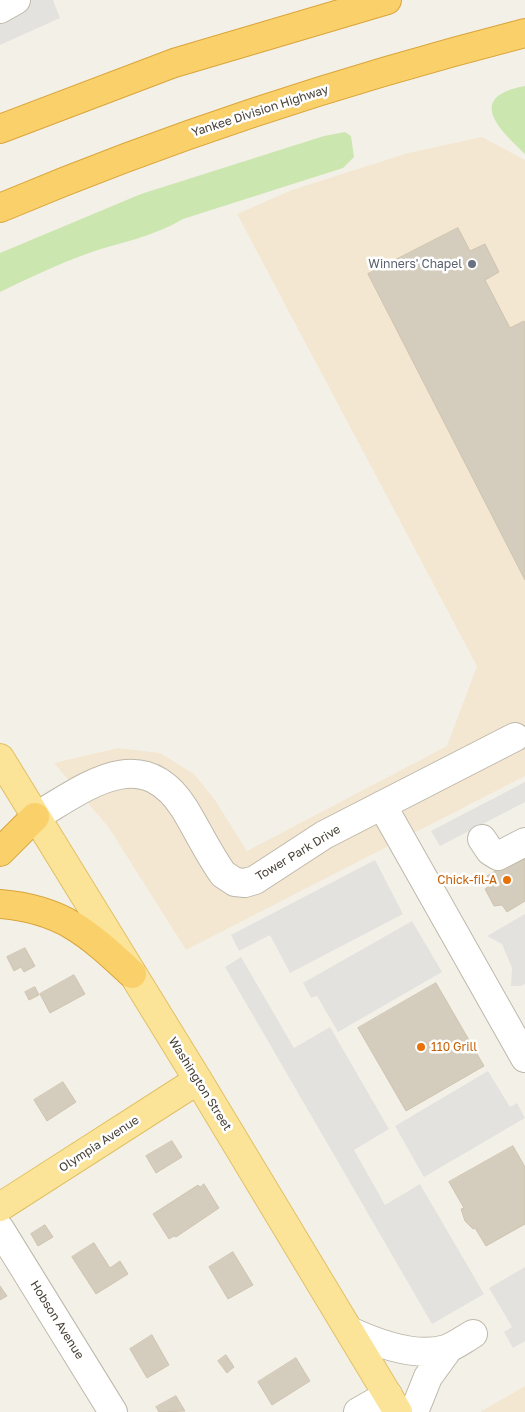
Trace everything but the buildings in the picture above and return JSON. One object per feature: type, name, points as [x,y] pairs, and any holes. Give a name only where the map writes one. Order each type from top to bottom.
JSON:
[{"type":"highway","points":[[0,129],[174,63],[331,0]]},
{"type":"highway","points":[[174,63],[387,0]]},
{"type":"highway","name":"Yankee Division Highway","points":[[0,208],[119,160],[259,111],[403,66],[525,32]]},
{"type":"highway","points":[[0,827],[36,817]]},
{"type":"highway","points":[[0,852],[36,817]]},
{"type":"highway","points":[[0,904],[31,908],[69,922],[102,945],[132,974]]},
{"type":"main road","name":"Washington Street","points":[[0,758],[198,1080],[393,1403]]},
{"type":"main road","name":"Olympia Avenue","points":[[0,1207],[198,1080]]},
{"type":"street","points":[[0,9],[16,0]]},
{"type":"street","name":"Tower Park Drive","points":[[36,817],[105,778],[125,773],[146,775],[156,779],[175,795],[223,874],[235,882],[245,883],[262,876],[324,835],[515,737]]},
{"type":"street","points":[[382,805],[525,1058]]},
{"type":"street","points":[[482,839],[490,851],[498,856],[525,842]]},
{"type":"street","name":"Hobson Avenue","points":[[0,1228],[113,1412]]},
{"type":"street","points":[[350,1331],[390,1347],[424,1350],[449,1348]]},
{"type":"street","points":[[414,1412],[425,1383],[449,1348],[473,1334]]},
{"type":"street","points":[[358,1412],[393,1403]]},
{"type":"shaded area","points":[[0,0],[53,0],[60,18],[0,45]]},
{"type":"shaded area","points":[[482,137],[525,160],[525,776],[186,950],[109,828],[54,763],[118,748],[160,753],[194,774],[215,800],[247,851],[447,746],[477,666],[237,214],[292,190],[408,153]]},
{"type":"shaded area","points":[[525,782],[525,802],[440,846],[431,831]]},
{"type":"shaded area","points":[[375,860],[403,914],[290,973],[270,935],[239,951],[231,935]]},
{"type":"shaded area","points":[[525,914],[525,984],[511,986],[512,968],[502,944],[487,936]]},
{"type":"shaded area","points":[[412,921],[442,972],[338,1032],[317,996],[311,998],[303,983]]},
{"type":"shaded area","points":[[241,957],[294,1048],[330,1027],[389,1129],[354,1150],[385,1205],[420,1184],[484,1294],[432,1324],[225,967]]},
{"type":"shaded area","points":[[488,1071],[510,1107],[517,1103],[525,1118],[424,1177],[395,1126]]},
{"type":"shaded area","points":[[525,1267],[525,1341],[513,1348],[504,1332],[512,1327],[489,1288]]},
{"type":"shaded area","points":[[525,1386],[525,1412],[480,1412]]},
{"type":"green space","points":[[525,86],[525,154],[498,124],[493,114],[492,105],[496,98],[507,91]]},
{"type":"green space","points":[[345,132],[351,136],[354,157],[343,168],[183,219],[149,235],[66,262],[0,292],[0,253],[141,194],[324,136]]},
{"type":"place","name":"Winners' Chapel","points":[[472,264]]},
{"type":"place","name":"Chick-fil-A","points":[[507,880]]},
{"type":"place","name":"110 Grill","points":[[421,1047]]}]
